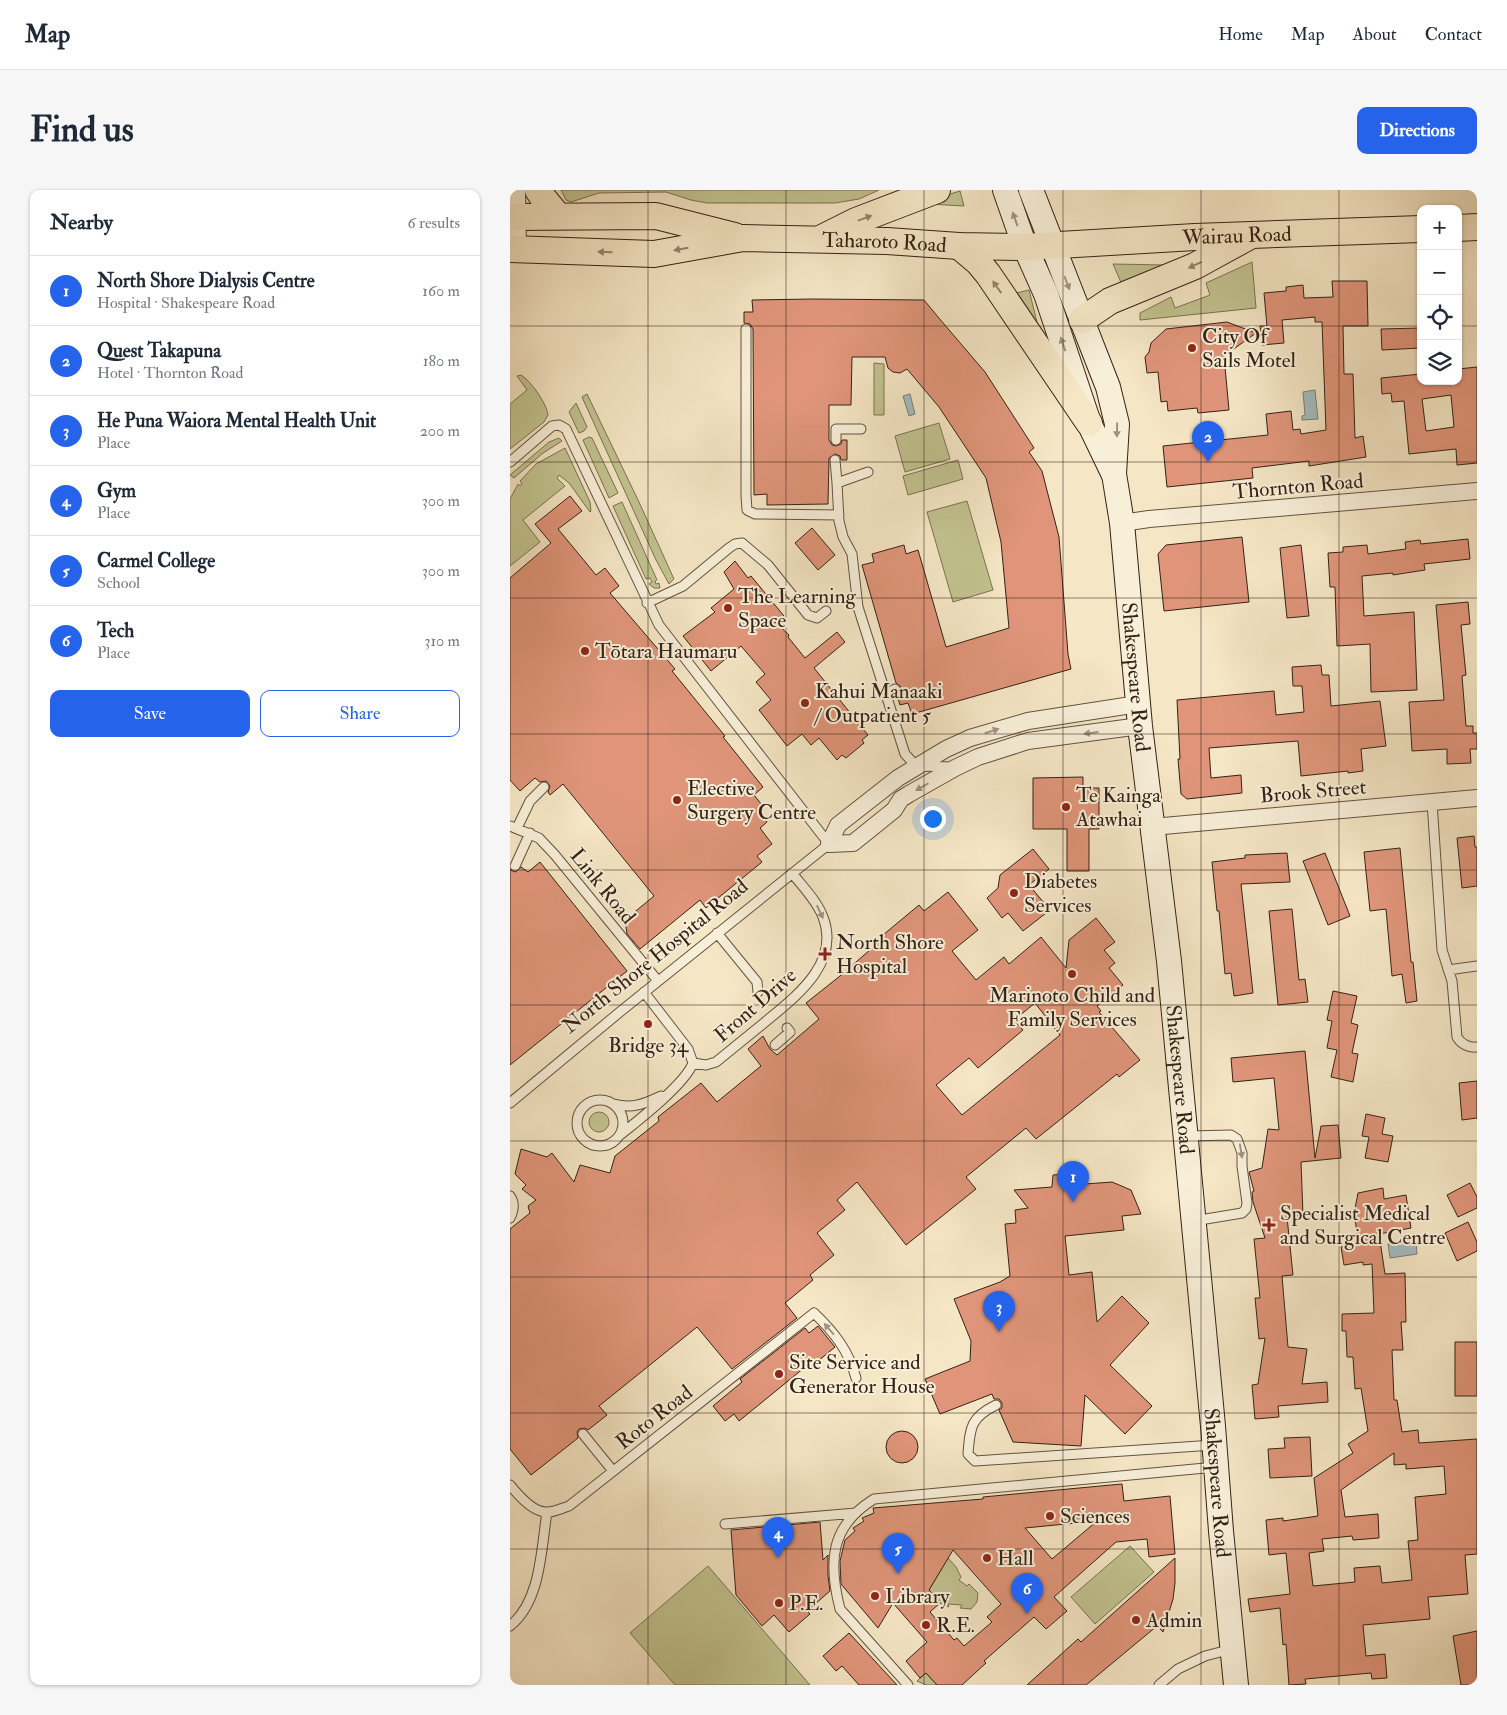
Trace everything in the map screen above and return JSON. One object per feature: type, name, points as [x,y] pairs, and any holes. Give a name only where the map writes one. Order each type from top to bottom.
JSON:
[{"type":"main road","points":[[538,190],[558,216]]},
{"type":"main road","points":[[821,239],[856,221],[937,190]]},
{"type":"main road","name":"Shakespeare Road","points":[[1005,190],[1046,294],[1090,423],[1114,474]]},
{"type":"main road","name":"Shakespeare Road","points":[[1031,190],[1108,387],[1118,424],[1114,474],[1122,523],[1139,715],[1169,962],[1236,1685]]},
{"type":"main road","name":"Taharoto Road","points":[[513,217],[656,216],[743,238]]},
{"type":"main road","points":[[1462,228],[1477,227]]},
{"type":"main road","name":"Wairau Road","points":[[1026,247],[1253,234],[1417,229]]},
{"type":"main road","points":[[1082,320],[1110,301],[1195,266],[1253,234]]},
{"type":"main road","name":"Taharoto Road","points":[[514,249],[654,254],[743,238],[887,241],[959,246],[1026,247]]},
{"type":"main road","points":[[959,246],[978,262],[988,274],[1090,423]]},
{"type":"street","points":[[514,249],[513,217],[517,190]]},
{"type":"street","name":"Thornton Road","points":[[1122,523],[1477,491]]},
{"type":"street","points":[[829,844],[853,843],[894,810],[901,799],[955,768],[986,754],[1028,741],[1139,715]]},
{"type":"street","name":"North Shore Hospital Road","points":[[829,844],[838,825],[898,778],[913,763],[958,743],[1028,721],[1139,715]]},
{"type":"street","name":"Brook Street","points":[[1152,827],[1477,798]]},
{"type":"lane","points":[[746,328],[747,507],[749,511],[755,514],[784,509],[839,515]]},
{"type":"lane","points":[[510,462],[552,426],[559,425],[566,429],[647,603],[666,637],[829,844]]},
{"type":"lane","points":[[836,440],[836,429],[861,429]]},
{"type":"lane","points":[[835,460],[840,530],[852,554],[858,607],[905,754],[913,763],[955,768]]},
{"type":"lane","points":[[837,483],[868,472]]},
{"type":"lane","points":[[647,603],[679,588],[729,548],[735,544],[742,543],[768,565],[808,615],[817,618],[826,611]]},
{"type":"lane","points":[[885,694],[895,689]]},
{"type":"lane","points":[[513,827],[530,801],[544,787]]},
{"type":"lane","points":[[1432,802],[1442,950],[1452,982],[1457,1037],[1466,1045],[1477,1047]]},
{"type":"lane","name":"Link Road","points":[[513,827],[539,838],[658,981]]},
{"type":"lane","points":[[515,866],[530,833]]},
{"type":"lane","name":"North Shore Hospital Road","points":[[510,1103],[644,992],[829,844]]},
{"type":"lane","name":"Front Drive","points":[[693,1064],[706,1065],[716,1062],[804,990],[820,966],[826,941],[823,917],[817,905],[792,873]]},
{"type":"lane","points":[[717,933],[757,982],[758,992]]},
{"type":"lane","points":[[1448,970],[1477,966]]},
{"type":"lane","points":[[644,992],[688,1049],[693,1064],[685,1078],[641,1118],[610,1144],[597,1146],[584,1141],[577,1128],[578,1114],[587,1104],[600,1100],[623,1106],[640,1105],[668,1093]]},
{"type":"lane","points":[[775,1045],[790,1032],[787,1028]]},
{"type":"lane","points":[[614,1104],[622,1115],[620,1135]]},
{"type":"lane","points":[[1185,1136],[1231,1135],[1237,1139],[1242,1153],[1247,1203],[1246,1209],[1242,1213],[1193,1222]]},
{"type":"lane","points":[[510,1196],[514,1210],[510,1218]]},
{"type":"lane","name":"Roto Road","points":[[547,1512],[569,1506],[814,1313],[831,1329],[844,1346],[856,1378]]},
{"type":"lane","points":[[996,1405],[982,1412],[972,1428],[968,1454],[975,1461],[1215,1456]]},
{"type":"lane","points":[[582,1434],[613,1471]]},
{"type":"lane","points":[[908,1685],[840,1608],[836,1592],[834,1548],[847,1522],[874,1499],[1215,1456]]},
{"type":"lane","points":[[510,1485],[518,1495],[530,1504],[540,1511],[547,1512],[534,1592],[527,1608],[510,1626]]},
{"type":"lane","points":[[725,1524],[856,1513]]},
{"type":"lane","points":[[1159,1685],[1178,1669],[1205,1656],[1233,1649]]},
{"type":"green space","points":[[561,190],[879,190],[859,199],[835,203],[707,203],[666,192],[599,193],[571,202],[566,200]]},
{"type":"green space","points":[[960,191],[964,206],[928,204],[927,201]]},
{"type":"green space","points":[[1252,262],[1256,308],[1140,320],[1140,313],[1171,297],[1175,308],[1210,295],[1206,283]]},
{"type":"green space","points":[[1113,264],[1164,265],[1123,287]]},
{"type":"green space","points":[[1029,290],[1037,322],[1033,323],[1012,294]]},
{"type":"green space","points":[[874,363],[884,364],[884,415],[874,415]]},
{"type":"green space","points":[[521,375],[538,393],[548,415],[544,422],[510,449],[510,404],[527,390],[517,376]]},
{"type":"green space","points":[[587,394],[674,579],[669,584],[656,560],[582,397]]},
{"type":"green space","points":[[576,403],[587,427],[579,433],[569,412]]},
{"type":"green space","points":[[939,423],[950,459],[905,472],[895,436]]},
{"type":"green space","points":[[589,437],[592,438],[618,493],[609,498],[583,440]]},
{"type":"green space","points":[[559,438],[562,441],[543,453],[514,478],[510,475],[549,442]]},
{"type":"green space","points":[[565,448],[590,502],[591,511],[569,483],[559,475],[557,478],[565,486],[523,520],[540,542],[510,566],[510,499],[518,484],[520,486],[522,484],[520,481],[536,464]]},
{"type":"green space","points":[[958,460],[963,479],[908,495],[903,476]]},
{"type":"green space","points":[[967,501],[993,590],[953,602],[927,512]]},
{"type":"green space","points":[[622,502],[657,580],[655,581],[656,584],[659,583],[660,588],[654,588],[649,584],[652,582],[650,578],[646,579],[613,506]]},
{"type":"green space","points":[[595,1112],[603,1112],[609,1118],[609,1126],[603,1132],[595,1132],[589,1126],[589,1118]]},
{"type":"green space","points":[[1130,1546],[1154,1572],[1095,1624],[1071,1597]]},
{"type":"green space","points":[[948,1558],[956,1567],[961,1577],[959,1580],[967,1586],[969,1584],[978,1593],[977,1602],[971,1609],[960,1608],[962,1605],[948,1604],[949,1607],[940,1603],[929,1590]]},
{"type":"green space","points":[[708,1566],[810,1685],[675,1685],[630,1633]]},
{"type":"green space","points":[[926,1673],[937,1685],[926,1685],[917,1681]]},
{"type":"water","points":[[1315,390],[1318,419],[1302,420],[1302,416],[1305,415],[1303,392]]},
{"type":"water","points":[[910,394],[915,414],[909,416],[903,396]]},
{"type":"water","points":[[1416,1241],[1417,1254],[1390,1258],[1388,1244]]},
{"type":"building","points":[[1332,281],[1367,281],[1368,326],[1343,326],[1344,374],[1353,374],[1355,438],[1363,436],[1366,457],[1309,466],[1309,461],[1252,468],[1253,478],[1167,487],[1163,446],[1268,435],[1266,414],[1291,411],[1293,430],[1300,429],[1301,434],[1326,430],[1322,322],[1315,322],[1315,317],[1282,320],[1284,343],[1262,345],[1260,326],[1267,326],[1264,293],[1286,291],[1286,287],[1303,285],[1304,298],[1333,297]]},
{"type":"building","points":[[752,300],[924,300],[985,372],[1034,448],[1029,452],[1042,471],[1059,537],[1068,654],[1071,669],[912,714],[908,703],[900,705],[897,695],[901,687],[896,683],[862,565],[874,562],[872,554],[904,545],[906,554],[918,550],[946,647],[1009,628],[1001,542],[986,478],[939,407],[907,369],[900,373],[893,372],[888,368],[885,357],[852,357],[851,405],[829,405],[829,440],[832,445],[836,446],[841,444],[842,440],[847,440],[847,460],[841,460],[840,456],[835,454],[829,458],[828,504],[767,505],[767,494],[754,495],[753,329],[750,324],[744,323],[744,312],[753,312]]},
{"type":"building","points":[[1227,322],[1256,333],[1224,356],[1229,410],[1198,413],[1197,408],[1168,411],[1167,401],[1161,402],[1158,372],[1147,373],[1145,357],[1149,352],[1151,343],[1166,329]]},
{"type":"building","points":[[1417,328],[1417,348],[1382,350],[1381,329]]},
{"type":"building","points":[[1477,367],[1477,463],[1457,465],[1456,449],[1409,454],[1404,401],[1392,402],[1391,393],[1382,394],[1381,378],[1417,374],[1417,385],[1462,385],[1462,369]],"holes":[[[1451,395],[1454,427],[1426,431],[1422,399]]]},
{"type":"building","points":[[570,496],[582,511],[558,529],[596,575],[605,568],[619,586],[610,593],[675,669],[672,671],[725,736],[723,737],[763,787],[754,795],[762,805],[757,809],[767,822],[760,828],[772,844],[757,856],[762,862],[706,908],[700,900],[640,949],[627,934],[625,920],[654,896],[563,784],[550,795],[548,792],[550,786],[546,781],[540,782],[535,778],[520,791],[510,780],[510,578],[551,543],[535,524]]},
{"type":"building","points":[[812,528],[835,555],[818,570],[795,543]]},
{"type":"building","points":[[1242,537],[1249,602],[1164,611],[1158,554],[1166,545]]},
{"type":"building","points":[[1468,539],[1470,559],[1424,564],[1425,570],[1393,575],[1393,573],[1362,576],[1364,616],[1414,612],[1417,690],[1371,692],[1370,644],[1337,646],[1335,587],[1330,587],[1328,553],[1343,552],[1343,547],[1367,545],[1368,554],[1406,549],[1405,542],[1420,540],[1421,544]]},
{"type":"building","points":[[1301,545],[1309,616],[1287,618],[1280,548]]},
{"type":"building","points":[[735,561],[748,578],[751,576],[784,616],[775,622],[789,635],[788,637],[805,658],[837,632],[845,642],[814,668],[868,735],[862,740],[864,743],[846,758],[842,755],[837,760],[819,738],[811,745],[802,734],[787,746],[759,710],[771,700],[756,682],[765,674],[741,646],[711,671],[683,636],[715,612],[711,608],[734,589],[724,572]]},
{"type":"building","points":[[1468,602],[1470,624],[1461,625],[1466,675],[1462,676],[1466,726],[1473,726],[1473,733],[1477,733],[1477,749],[1470,749],[1471,763],[1447,764],[1447,749],[1412,751],[1409,702],[1444,700],[1436,605]]},
{"type":"building","points":[[1321,665],[1322,675],[1329,675],[1331,706],[1380,701],[1386,746],[1361,749],[1363,771],[1301,776],[1298,741],[1209,748],[1211,778],[1241,775],[1242,793],[1187,799],[1181,794],[1178,759],[1180,759],[1177,700],[1274,691],[1276,715],[1304,712],[1302,686],[1293,686],[1292,667]]},
{"type":"building","name":"Te Kainga Atawhai","points":[[1083,777],[1083,788],[1099,788],[1099,829],[1089,829],[1089,871],[1067,871],[1067,829],[1033,829],[1033,778]]},
{"type":"building","points":[[1474,836],[1475,847],[1477,847],[1477,886],[1462,888],[1457,838]]},
{"type":"building","points":[[1400,848],[1411,962],[1413,962],[1417,1001],[1406,1003],[1402,974],[1392,976],[1386,909],[1370,911],[1364,852]]},
{"type":"building","name":"Diabetes Services","points":[[1033,849],[1049,869],[1029,885],[1050,910],[1023,931],[1008,913],[1002,918],[987,898],[998,888],[1000,875]]},
{"type":"building","points":[[1287,853],[1290,882],[1241,884],[1253,993],[1234,996],[1231,973],[1225,974],[1212,862],[1245,858],[1245,855]]},
{"type":"building","points":[[1325,853],[1350,916],[1328,925],[1303,861]]},
{"type":"building","points":[[540,862],[627,971],[510,1065],[510,870],[516,872],[521,867],[528,872]]},
{"type":"building","name":"North Shore Hospital","points":[[948,892],[978,930],[952,951],[976,980],[1004,957],[1009,964],[1041,937],[1066,968],[1069,940],[1096,918],[1115,942],[1104,950],[1115,963],[1109,968],[1123,985],[1097,1006],[1101,1011],[1099,1012],[1140,1060],[1119,1077],[1117,1074],[1036,1139],[1026,1128],[966,1177],[976,1189],[906,1245],[857,1182],[837,1200],[845,1210],[817,1233],[834,1255],[810,1275],[813,1280],[785,1303],[797,1318],[732,1369],[697,1327],[599,1406],[607,1415],[588,1430],[585,1428],[579,1429],[577,1432],[578,1438],[531,1475],[510,1449],[510,1229],[530,1213],[528,1206],[536,1200],[522,1189],[526,1185],[515,1174],[521,1149],[547,1157],[552,1153],[574,1182],[580,1165],[610,1173],[615,1156],[659,1121],[658,1117],[701,1083],[717,1102],[761,1066],[748,1049],[763,1036],[770,1049],[777,1055],[819,1019],[806,1003],[840,976],[879,942],[877,940],[919,905],[924,911]],"holes":[[[1035,1003],[1060,1035],[962,1115],[936,1085],[969,1058],[978,1068],[1023,1030],[1014,1020]]]},
{"type":"building","points":[[1292,909],[1299,980],[1305,979],[1308,1002],[1278,1005],[1269,911]]},
{"type":"building","points":[[1333,991],[1357,996],[1351,1023],[1358,1025],[1352,1053],[1358,1054],[1353,1082],[1331,1077],[1337,1050],[1327,1048],[1332,1021],[1327,1020]]},
{"type":"building","points":[[1305,1051],[1315,1158],[1321,1126],[1338,1125],[1341,1158],[1301,1162],[1303,1215],[1287,1217],[1293,1275],[1282,1276],[1288,1347],[1307,1349],[1302,1384],[1327,1382],[1328,1402],[1278,1406],[1279,1417],[1255,1419],[1252,1385],[1258,1384],[1265,1338],[1259,1339],[1255,1298],[1260,1298],[1254,1239],[1265,1238],[1253,1202],[1252,1192],[1254,1191],[1249,1172],[1262,1168],[1268,1129],[1279,1130],[1274,1078],[1233,1082],[1231,1058]]},
{"type":"building","points":[[1477,1081],[1477,1118],[1462,1120],[1459,1083]]},
{"type":"building","points":[[1366,1114],[1385,1118],[1382,1134],[1393,1136],[1388,1162],[1365,1158],[1369,1137],[1362,1136]]},
{"type":"building","points":[[1081,1173],[1085,1184],[1112,1182],[1131,1190],[1141,1214],[1122,1216],[1124,1230],[1065,1236],[1069,1275],[1092,1272],[1097,1322],[1122,1296],[1149,1323],[1110,1365],[1152,1406],[1125,1434],[1085,1395],[1081,1446],[1013,1442],[999,1410],[1002,1408],[1002,1403],[999,1399],[994,1399],[992,1394],[940,1414],[925,1379],[970,1361],[971,1341],[954,1299],[1000,1282],[1010,1276],[1005,1224],[1016,1223],[1015,1210],[1028,1208],[1014,1190],[1052,1187],[1053,1175]]},
{"type":"building","points":[[1470,1183],[1477,1197],[1477,1208],[1458,1217],[1447,1195]]},
{"type":"building","points":[[1383,1188],[1384,1199],[1406,1195],[1411,1228],[1379,1234],[1385,1274],[1405,1273],[1406,1322],[1401,1322],[1403,1350],[1392,1350],[1394,1400],[1397,1400],[1402,1432],[1418,1430],[1419,1443],[1477,1439],[1477,1554],[1465,1555],[1468,1594],[1428,1597],[1430,1619],[1363,1625],[1366,1656],[1385,1654],[1387,1678],[1372,1679],[1371,1673],[1305,1679],[1306,1684],[1289,1685],[1286,1644],[1283,1645],[1280,1608],[1250,1612],[1248,1599],[1290,1594],[1286,1553],[1269,1555],[1266,1520],[1283,1518],[1283,1521],[1318,1516],[1314,1478],[1353,1453],[1348,1444],[1368,1431],[1361,1388],[1355,1389],[1353,1357],[1347,1357],[1346,1331],[1342,1331],[1342,1314],[1374,1313],[1372,1264],[1363,1265],[1363,1262],[1344,1265],[1341,1247],[1359,1244],[1354,1214],[1358,1193]],"holes":[[[1394,1453],[1394,1465],[1406,1464],[1406,1469],[1444,1466],[1446,1494],[1415,1497],[1418,1540],[1408,1541],[1412,1580],[1382,1583],[1380,1566],[1354,1568],[1355,1582],[1313,1586],[1309,1553],[1324,1551],[1322,1539],[1352,1536],[1353,1540],[1379,1538],[1378,1514],[1345,1517],[1341,1490]]]},
{"type":"building","points":[[1468,1222],[1477,1242],[1477,1251],[1457,1261],[1445,1233]]},
{"type":"building","name":"Site Service and Generator House","points":[[818,1326],[835,1347],[817,1362],[815,1359],[739,1421],[734,1414],[725,1421],[713,1406],[742,1382],[740,1379],[805,1328],[809,1333]]},
{"type":"building","points":[[1455,1342],[1477,1342],[1477,1396],[1455,1396]]},
{"type":"building","points":[[902,1431],[908,1432],[913,1436],[917,1441],[917,1453],[913,1458],[908,1462],[902,1463],[896,1462],[891,1458],[887,1453],[886,1447],[887,1441],[891,1436],[896,1432]]},
{"type":"building","points":[[1310,1437],[1312,1476],[1270,1478],[1268,1449],[1285,1448],[1284,1438]]},
{"type":"building","points":[[1122,1484],[1124,1501],[1170,1496],[1175,1554],[1149,1557],[1147,1539],[1116,1542],[1054,1597],[1067,1611],[1046,1629],[1034,1617],[984,1661],[986,1663],[962,1685],[937,1685],[926,1673],[920,1678],[906,1661],[927,1642],[893,1603],[878,1628],[841,1584],[840,1561],[845,1540],[855,1531],[853,1528],[864,1521],[862,1518],[874,1513],[873,1508],[983,1499],[983,1497]],"holes":[[[1097,1521],[1052,1559],[1025,1528]],[[953,1550],[1001,1604],[987,1617],[992,1622],[964,1646],[957,1638],[954,1640],[930,1612],[940,1603],[929,1590]]]},
{"type":"building","points":[[820,1522],[823,1560],[828,1555],[830,1591],[807,1611],[810,1614],[789,1632],[774,1615],[762,1626],[736,1595],[731,1530]]},
{"type":"building","name":"Admin","points":[[1175,1558],[1173,1599],[1163,1632],[1157,1626],[1086,1685],[1027,1685],[1078,1639],[1081,1642]]},
{"type":"building","points":[[1477,1631],[1477,1685],[1461,1685],[1453,1636]]},
{"type":"building","points":[[849,1633],[897,1685],[859,1685],[842,1666],[836,1671],[823,1656]]},
{"type":"place","name":"City Of Sails Motel","points":[[1192,348]]},
{"type":"place","name":"Quest Takapuna","points":[[1208,462]]},
{"type":"place","name":"The Learning Space","points":[[728,608]]},
{"type":"place","name":"Tōtara Haumaru","points":[[585,651]]},
{"type":"place","name":"Kahui Manaaki / Outpatient 5","points":[[805,703]]},
{"type":"place","name":"Elective Surgery Centre","points":[[677,800]]},
{"type":"place","name":"Te Kainga Atawhai","points":[[1066,807]]},
{"type":"place","name":"Diabetes Services","points":[[1014,893]]},
{"type":"place","name":"North Shore Hospital","points":[[825,954]]},
{"type":"place","name":"Marinoto Child and Family Services","points":[[1072,974]]},
{"type":"place","name":"Bridge 34","points":[[648,1024]]},
{"type":"place","name":"North Shore Dialysis Centre","points":[[1073,1202]]},
{"type":"place","name":"Specialist Medical and Surgical Centre","points":[[1269,1225]]},
{"type":"place","name":"He Puna Waiora Mental Health Unit","points":[[999,1332]]},
{"type":"place","name":"Site Service and Generator House","points":[[779,1374]]},
{"type":"place","name":"Sciences","points":[[1050,1516]]},
{"type":"place","name":"Gym","points":[[778,1558]]},
{"type":"place","name":"Hall","points":[[987,1558]]},
{"type":"place","name":"Carmel College","points":[[898,1574]]},
{"type":"place","name":"Library","points":[[875,1596]]},
{"type":"place","name":"P.E.","points":[[779,1603]]},
{"type":"place","name":"Tech","points":[[1027,1614]]},
{"type":"place","name":"Admin","points":[[1136,1620]]},
{"type":"place","name":"R.E.","points":[[926,1625]]}]
